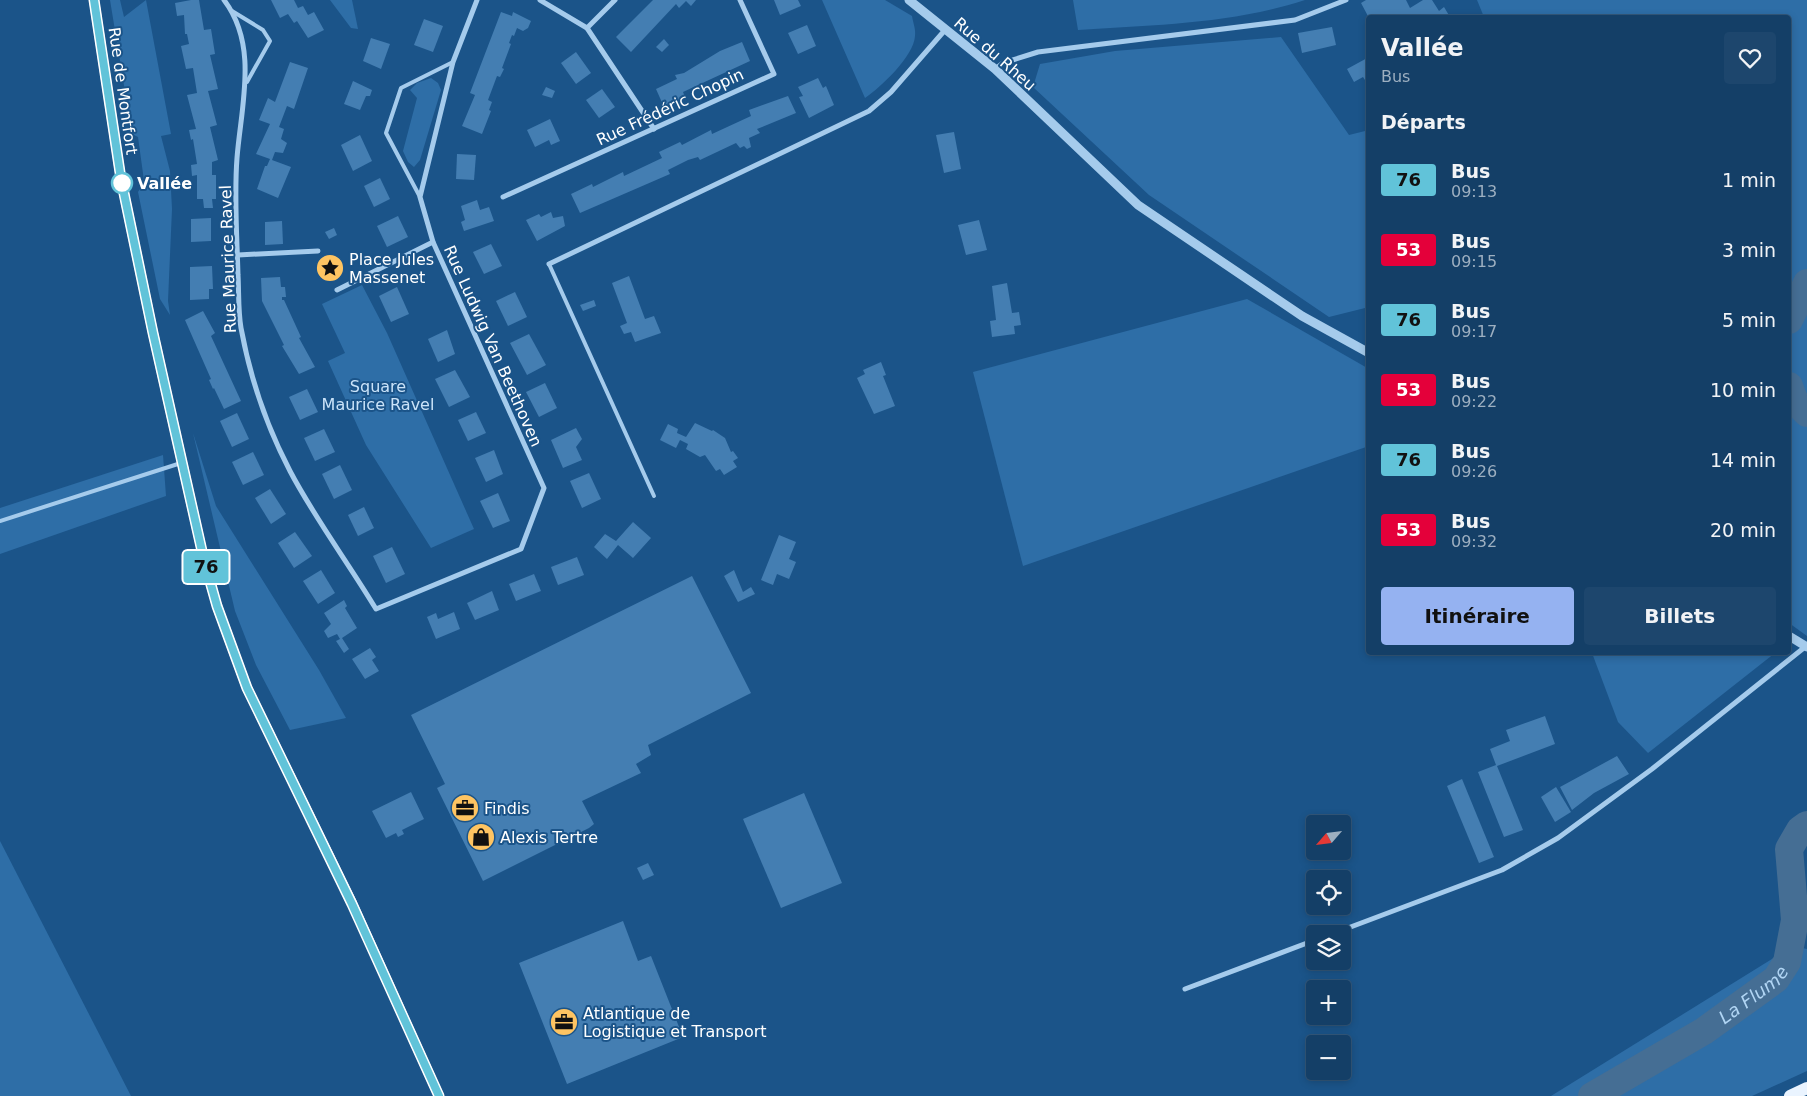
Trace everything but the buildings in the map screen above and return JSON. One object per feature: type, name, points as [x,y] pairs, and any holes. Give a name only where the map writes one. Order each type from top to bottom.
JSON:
[{"type":"main road","name":"Rue de Montfort","points":[[94,0],[121,179],[153,333],[215,597],[247,688],[352,904],[439,1096]]},
{"type":"main road","points":[[1790,1096],[1807,1088]]},
{"type":"street","name":"Rue Maurice Ravel","points":[[224,0],[232,11],[245,60],[247,82],[237,159],[238,255],[240,327],[250,368],[273,435],[290,472],[376,609]]},
{"type":"street","name":"Rue Ludwig Van Beethoven","points":[[376,609],[521,549],[544,488],[433,242],[420,196],[453,62],[477,0]]},
{"type":"street","points":[[540,0],[587,28],[654,129]]},
{"type":"street","points":[[587,28],[615,0]]},
{"type":"street","name":"Rue Frédéric Chopin","points":[[503,197],[774,74],[740,0]]},
{"type":"street","name":"Rue du Rheu","points":[[909,0],[995,70],[1138,205],[1302,316],[1366,351]]},
{"type":"street","points":[[995,70],[1003,63],[1038,52],[1295,20],[1346,0]]},
{"type":"street","points":[[549,264],[870,112],[891,92],[945,30]]},
{"type":"street","points":[[337,290],[433,242]]},
{"type":"street","points":[[238,255],[318,251]]},
{"type":"street","points":[[1351,927],[1502,870],[1558,838],[1652,770],[1806,647],[1791,637]]},
{"type":"street","points":[[1185,989],[1306,943]]},
{"type":"lane","points":[[232,11],[264,30],[270,41],[247,82]]},
{"type":"lane","points":[[420,196],[386,133],[401,88],[453,62]]},
{"type":"lane","points":[[549,264],[654,496]]},
{"type":"lane","points":[[0,521],[183,462]]},
{"type":"green space","points":[[110,0],[120,0],[124,17],[146,0],[171,134],[161,136],[170,171],[172,209],[168,301],[170,315],[160,299],[138,192],[141,187],[145,188],[138,137],[132,134]]},
{"type":"green space","points":[[330,0],[352,0],[358,29],[351,28]]},
{"type":"green space","points":[[822,0],[885,0],[912,16],[915,36],[909,53],[888,79],[865,98]]},
{"type":"green space","points":[[1073,0],[1305,0],[1277,8],[1221,19],[1164,25],[1078,30]]},
{"type":"green space","points":[[1477,0],[1807,0],[1807,636],[1791,624],[1791,15],[1483,15]]},
{"type":"green space","points":[[1281,37],[1349,135],[1366,131],[1366,308],[1329,317],[1149,195],[1033,87],[1040,64],[1115,51]]},
{"type":"green space","points":[[431,78],[438,83],[441,90],[420,160],[414,167],[408,162],[403,151],[417,98],[410,90],[417,83]]},
{"type":"green space","name":"Square Maurice Ravel","points":[[362,285],[387,333],[474,529],[431,548],[366,445],[328,361],[345,353],[322,304]]},
{"type":"green space","points":[[1247,299],[1366,367],[1366,447],[1023,566],[973,372]]},
{"type":"green space","points":[[193,433],[216,506],[319,670],[346,718],[290,730],[256,665],[235,611]]},
{"type":"green space","points":[[163,455],[166,496],[0,554],[0,508]]},
{"type":"green space","points":[[1593,655],[1772,655],[1648,753],[1618,722]]},
{"type":"green space","points":[[0,841],[131,1096],[0,1096]]},
{"type":"green space","points":[[1793,946],[1807,949],[1807,1071],[1752,1096],[1551,1096]]},
{"type":"waterway","name":"La Flume","points":[[1791,316],[1807,283]]},
{"type":"waterway","name":"La Flume","points":[[1791,392],[1794,400],[1807,413]]},
{"type":"waterway","name":"La Flume","points":[[1592,1096],[1704,1031],[1776,979],[1787,962],[1795,920],[1789,849],[1800,830],[1807,825]]},
{"type":"bus line","name":"76","points":[[94,0],[112,131],[121,179],[153,333],[204,560],[217,606],[247,688],[352,904],[439,1096]]},
{"type":"place","name":"Vallée","points":[[122,183]]},
{"type":"place","name":"Place Jules Massenet","points":[[330,268]]},
{"type":"place","name":"Findis","points":[[465,808]]},
{"type":"place","name":"Alexis Tertre","points":[[481,837]]},
{"type":"place","name":"Atlantique de Logistique et Transport","points":[[564,1022]]}]
